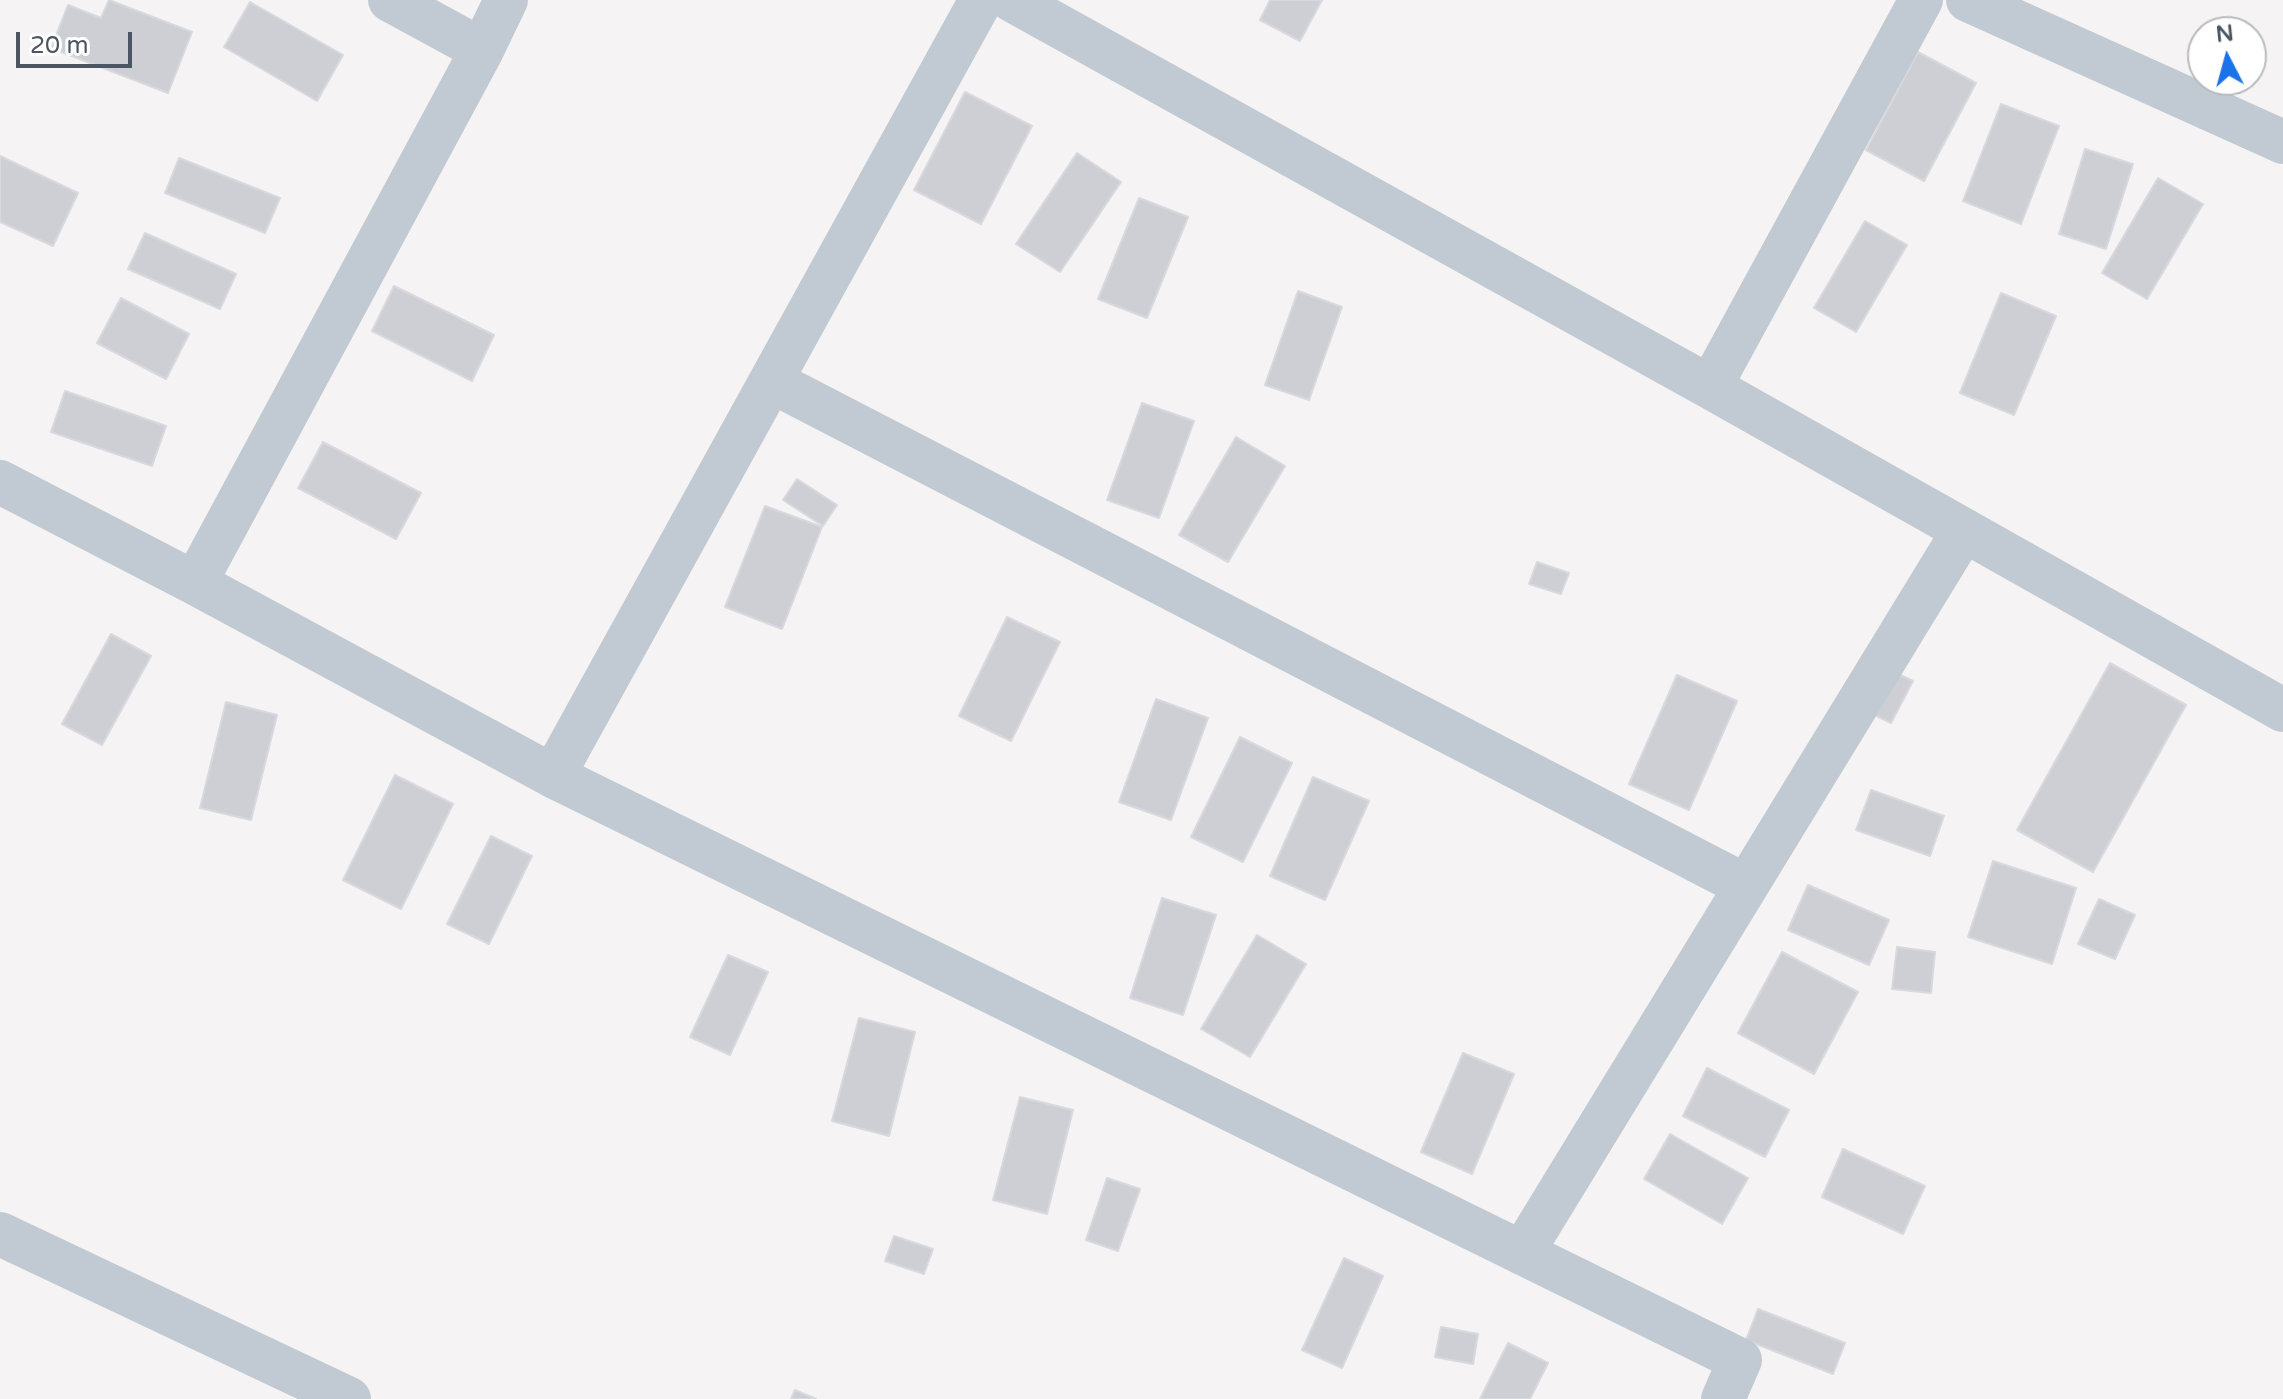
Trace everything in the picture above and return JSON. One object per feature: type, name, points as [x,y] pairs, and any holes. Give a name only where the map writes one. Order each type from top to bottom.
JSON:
[{"type":"street","points":[[390,0],[482,50]]},
{"type":"street","points":[[195,583],[506,0]]},
{"type":"street","points":[[553,776],[981,0]]},
{"type":"street","points":[[1012,0],[1710,387],[2283,710]]},
{"type":"street","points":[[1710,387],[1921,0]]},
{"type":"street","points":[[1968,0],[2283,142]]},
{"type":"street","points":[[771,381],[1746,886]]},
{"type":"street","points":[[0,482],[553,776],[1740,1360],[1723,1399]]},
{"type":"street","points":[[1522,1253],[1964,530]]},
{"type":"street","points":[[0,1234],[349,1399]]},
{"type":"building","points":[[109,0],[192,32],[168,93],[51,48],[68,5],[101,18]]},
{"type":"building","points":[[1270,0],[1322,0],[1300,41],[1260,20]]},
{"type":"building","points":[[250,2],[343,55],[317,101],[224,47]]},
{"type":"building","points":[[1918,52],[1976,83],[1924,181],[1866,150]]},
{"type":"building","points":[[965,92],[1032,126],[981,224],[914,190]]},
{"type":"building","points":[[2001,104],[2059,126],[2021,224],[1963,201]]},
{"type":"building","points":[[2085,149],[2133,164],[2106,249],[2059,234]]},
{"type":"building","points":[[1077,153],[1121,182],[1060,272],[1016,244]]},
{"type":"building","points":[[0,156],[78,193],[53,246],[0,222]]},
{"type":"building","points":[[179,158],[280,198],[265,233],[165,193]]},
{"type":"building","points":[[2158,178],[2203,204],[2147,299],[2102,273]]},
{"type":"building","points":[[1139,198],[1188,217],[1147,318],[1098,299]]},
{"type":"building","points":[[1865,221],[1907,245],[1856,332],[1814,308]]},
{"type":"building","points":[[145,233],[236,274],[220,309],[128,269]]},
{"type":"building","points":[[394,286],[494,335],[472,381],[372,331]]},
{"type":"building","points":[[1298,291],[1342,307],[1309,400],[1265,385]]},
{"type":"building","points":[[2001,293],[2056,316],[2014,415],[1960,393]]},
{"type":"building","points":[[121,298],[189,334],[166,379],[97,343]]},
{"type":"building","points":[[65,391],[166,426],[152,466],[51,432]]},
{"type":"building","points":[[1142,403],[1194,421],[1159,518],[1107,500]]},
{"type":"building","points":[[1236,437],[1285,466],[1228,562],[1179,535]]},
{"type":"building","points":[[323,442],[421,493],[396,539],[298,488]]},
{"type":"building","points":[[797,479],[837,505],[823,526],[783,500]]},
{"type":"building","points":[[765,506],[822,527],[782,629],[725,607]]},
{"type":"building","points":[[1537,562],[1569,573],[1561,594],[1529,584]]},
{"type":"building","points":[[1007,617],[1060,642],[1011,741],[959,716]]},
{"type":"building","points":[[111,634],[151,656],[102,745],[62,724]]},
{"type":"building","points":[[2110,663],[2186,705],[2093,872],[2017,830]]},
{"type":"building","points":[[1884,667],[1913,681],[1891,723],[1862,709]]},
{"type":"building","points":[[1677,675],[1737,701],[1689,810],[1629,784]]},
{"type":"building","points":[[1156,699],[1208,718],[1171,820],[1119,802]]},
{"type":"building","points":[[226,702],[277,715],[251,820],[200,808]]},
{"type":"building","points":[[1240,737],[1292,763],[1243,862],[1191,837]]},
{"type":"building","points":[[395,775],[453,804],[401,909],[343,880]]},
{"type":"building","points":[[1313,777],[1369,801],[1325,900],[1270,876]]},
{"type":"building","points":[[1871,790],[1944,816],[1930,856],[1856,830]]},
{"type":"building","points":[[491,836],[532,856],[489,944],[447,924]]},
{"type":"building","points":[[1993,861],[2076,888],[2052,964],[1968,937]]},
{"type":"building","points":[[1808,885],[1889,920],[1869,965],[1788,930]]},
{"type":"building","points":[[1162,898],[1216,915],[1183,1015],[1130,998]]},
{"type":"building","points":[[2099,899],[2135,915],[2115,959],[2078,944]]},
{"type":"building","points":[[1257,935],[1306,964],[1250,1057],[1201,1029]]},
{"type":"building","points":[[1897,947],[1935,952],[1931,993],[1892,989]]},
{"type":"building","points":[[1782,952],[1858,992],[1814,1074],[1738,1033]]},
{"type":"building","points":[[728,955],[768,972],[730,1055],[690,1037]]},
{"type":"building","points":[[859,1018],[915,1032],[889,1136],[832,1121]]},
{"type":"building","points":[[1463,1053],[1514,1074],[1472,1174],[1421,1152]]},
{"type":"building","points":[[1707,1068],[1789,1110],[1765,1157],[1683,1116]]},
{"type":"building","points":[[1020,1097],[1073,1110],[1047,1214],[993,1200]]},
{"type":"building","points":[[1670,1134],[1748,1178],[1722,1224],[1644,1179]]},
{"type":"building","points":[[1843,1149],[1925,1186],[1903,1234],[1822,1197]]},
{"type":"building","points":[[1107,1178],[1140,1189],[1118,1251],[1086,1240]]},
{"type":"building","points":[[894,1236],[933,1249],[924,1274],[885,1261]]},
{"type":"building","points":[[1344,1258],[1383,1276],[1342,1368],[1302,1350]]},
{"type":"building","points":[[1758,1309],[1845,1343],[1833,1374],[1746,1340]]},
{"type":"building","points":[[1441,1327],[1478,1334],[1473,1364],[1435,1357]]},
{"type":"building","points":[[1508,1343],[1548,1363],[1530,1399],[1480,1399]]},
{"type":"building","points":[[795,1390],[816,1399],[791,1399]]}]
